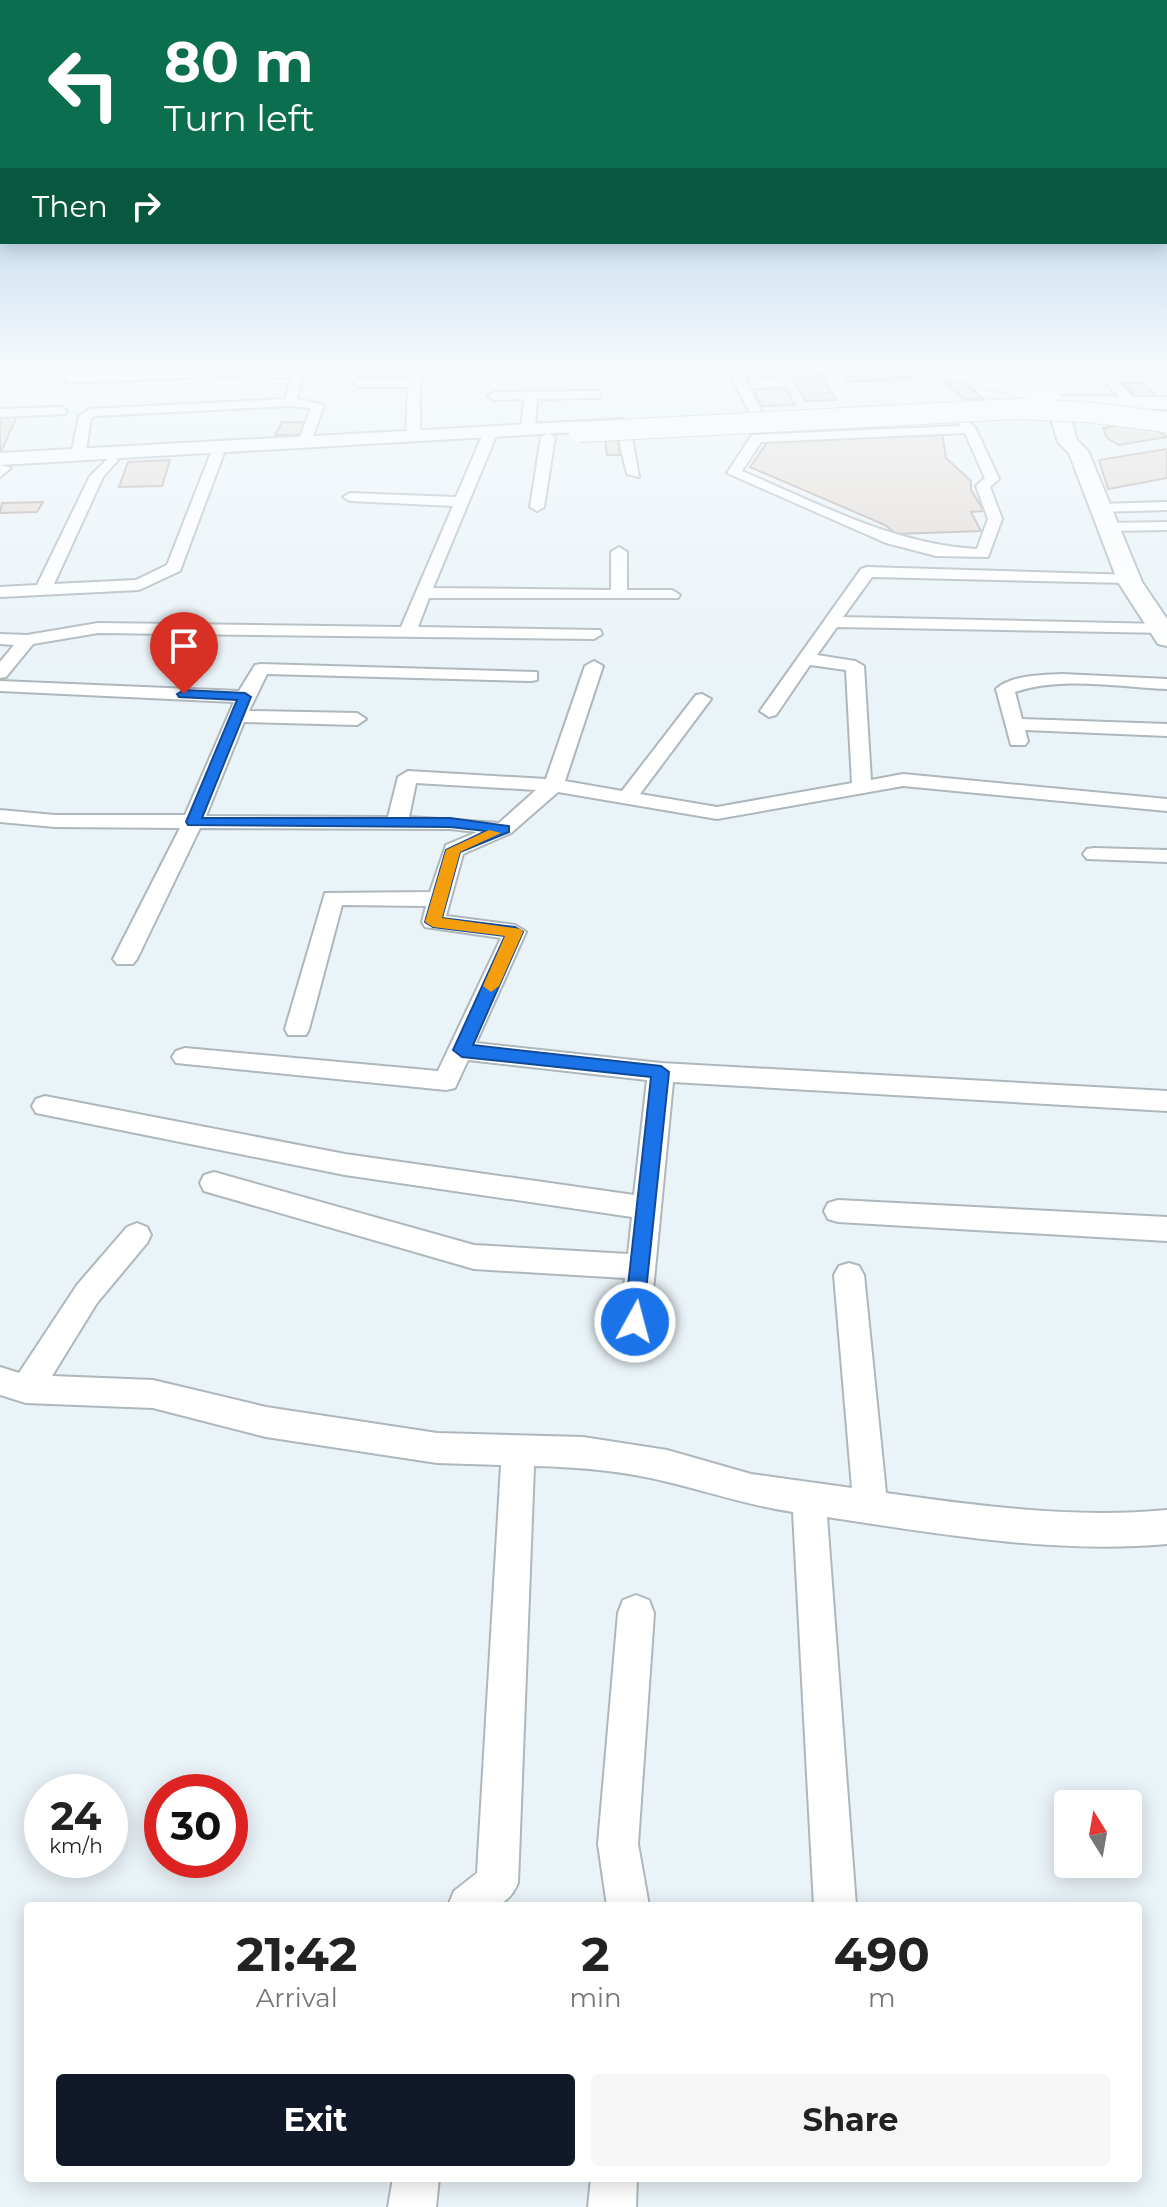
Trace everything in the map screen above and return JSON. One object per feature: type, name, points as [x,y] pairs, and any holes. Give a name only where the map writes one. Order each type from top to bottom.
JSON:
[{"type":"main road","points":[[1085,469],[1128,578],[1164,633]]},
{"type":"street","points":[[43,590],[103,469]]},
{"type":"street","points":[[79,631],[139,585],[174,568],[211,469]]},
{"type":"street","points":[[407,632],[475,469]]},
{"type":"street","points":[[537,507],[543,469]]},
{"type":"street","points":[[633,469],[634,474]]},
{"type":"street","points":[[737,469],[734,473],[891,540],[936,551],[983,554],[995,519],[983,486],[992,479],[987,469]]},
{"type":"street","points":[[350,497],[461,502]]},
{"type":"street","points":[[1103,518],[1167,506]]},
{"type":"street","points":[[1103,518],[1167,526]]},
{"type":"street","points":[[619,552],[619,594]]},
{"type":"street","points":[[769,711],[867,572],[1128,578]]},
{"type":"street","points":[[0,592],[139,585]]},
{"type":"street","points":[[423,593],[672,595]]},
{"type":"street","points":[[831,622],[1164,633]]},
{"type":"street","points":[[0,639],[27,640],[98,628],[594,634]]},
{"type":"street","points":[[0,673],[27,640]]},
{"type":"street","points":[[806,659],[855,666],[862,787]]},
{"type":"street","points":[[185,1057],[446,1081],[515,932],[433,922],[453,850],[504,829],[554,785],[594,666]]},
{"type":"street","points":[[125,959],[193,822],[245,697],[261,669],[531,676]]},
{"type":"street","points":[[1167,684],[1047,681],[1005,689],[1016,733],[1167,730]]},
{"type":"street","points":[[0,686],[245,697]]},
{"type":"street","points":[[627,797],[702,699]]},
{"type":"street","points":[[237,716],[357,719]]},
{"type":"street","points":[[397,823],[408,777],[554,785],[717,813],[903,780],[1167,805]]},
{"type":"street","points":[[0,816],[55,821],[450,823],[504,829]]},
{"type":"street","points":[[1094,854],[1167,856]]},
{"type":"street","points":[[297,1029],[333,898],[440,899]]},
{"type":"street","points":[[462,1050],[661,1072],[1167,1101]]},
{"type":"street","points":[[635,1322],[661,1072]]},
{"type":"street","points":[[45,1106],[292,1156],[507,1192],[648,1208]]},
{"type":"street","points":[[214,1183],[474,1257],[641,1267]]},
{"type":"street","points":[[838,1211],[1167,1229]]},
{"type":"street","points":[[13,1385],[137,1235]]},
{"type":"street","points":[[849,1275],[871,1508]]},
{"type":"street","points":[[13,1385],[153,1394],[266,1422],[437,1448],[583,1452],[667,1466],[751,1490],[959,1520],[1111,1532],[1167,1527]]},
{"type":"street","points":[[474,1902],[497,1883],[518,1450]]},
{"type":"street","points":[[809,1499],[835,1902]]},
{"type":"street","points":[[627,1902],[618,1844],[636,1613]]},
{"type":"street","points":[[412,2207],[415,2182]]},
{"type":"street","points":[[612,2207],[614,2182]]},
{"type":"building","points":[[125,469],[167,469],[162,486],[119,487]]},
{"type":"building","points":[[755,469],[958,469],[971,481],[971,490],[984,511],[971,512],[981,531],[896,534],[885,525]]},
{"type":"building","points":[[1102,469],[1167,469],[1167,478],[1108,489]]},
{"type":"building","points":[[43,502],[37,512],[0,513],[2,503]]},
{"type":"slow traffic","points":[[491,986],[515,932],[433,922],[453,850],[494,833]]},
{"type":"route","points":[[184,694],[245,697],[193,822],[450,823],[504,829],[453,850],[433,922],[515,932],[462,1050],[661,1072],[635,1322]]}]
